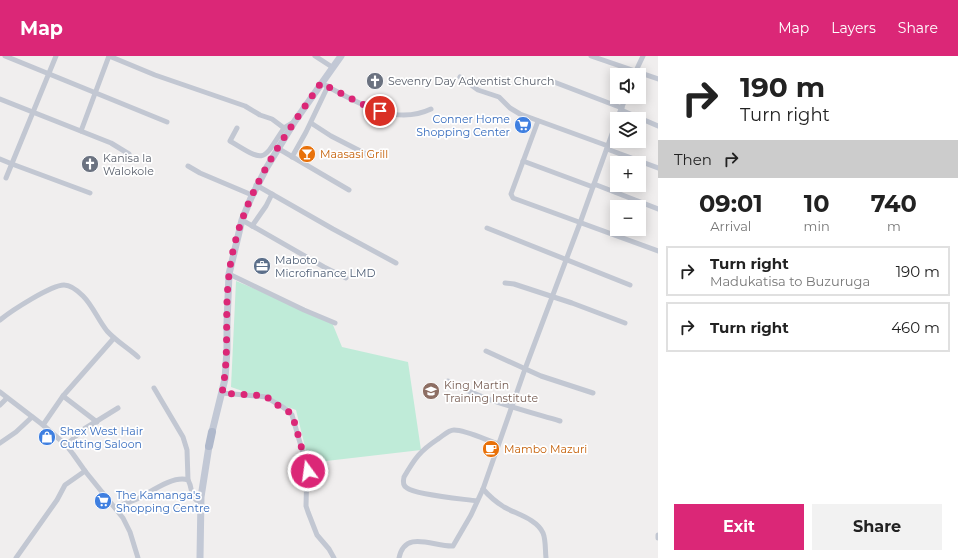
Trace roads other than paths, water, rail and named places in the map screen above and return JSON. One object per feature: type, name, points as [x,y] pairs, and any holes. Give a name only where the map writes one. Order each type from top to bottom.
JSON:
[{"type":"main road","points":[[200,558],[201,503],[209,446],[225,379],[228,350],[226,323],[229,274],[242,220],[256,185],[295,121],[324,84],[332,67],[341,56]]},
{"type":"street","points":[[5,56],[167,122]]},
{"type":"street","points":[[6,178],[56,56]]},
{"type":"street","points":[[81,131],[109,56],[155,75],[245,106],[260,115],[272,119],[284,128]]},
{"type":"street","points":[[315,56],[332,67]]},
{"type":"street","points":[[591,56],[622,68]]},
{"type":"street","points":[[637,68],[643,56]]},
{"type":"street","points":[[646,76],[658,79]]},
{"type":"street","points":[[460,77],[478,90],[499,96],[514,111],[538,122],[658,168]]},
{"type":"street","points":[[554,82],[621,109],[658,126]]},
{"type":"street","points":[[292,157],[311,123],[324,84],[370,108],[389,113],[410,115],[421,114],[431,109]]},
{"type":"street","points":[[0,99],[111,143],[128,154]]},
{"type":"street","points":[[620,112],[623,104]]},
{"type":"street","points":[[237,128],[230,141],[254,156],[262,156],[266,155],[284,128],[295,121]]},
{"type":"street","points":[[538,122],[511,194],[513,198],[658,251]]},
{"type":"street","points":[[311,123],[335,139],[372,157]]},
{"type":"street","points":[[399,558],[404,546],[412,542],[418,541],[452,546],[455,545],[483,489],[525,369],[610,140]]},
{"type":"street","points":[[279,149],[349,190]]},
{"type":"street","points":[[0,158],[12,164],[90,193]]},
{"type":"street","points":[[523,161],[658,209]]},
{"type":"street","points":[[188,166],[200,173],[252,195]]},
{"type":"street","points":[[256,185],[396,262]]},
{"type":"street","points":[[252,226],[266,206],[272,194]]},
{"type":"street","points":[[242,220],[346,278]]},
{"type":"street","points":[[487,228],[630,285]]},
{"type":"street","points":[[229,274],[304,310],[335,323]]},
{"type":"street","points":[[505,283],[514,284],[552,296],[625,323]]},
{"type":"street","points":[[0,320],[52,288],[64,285],[69,286],[88,301],[104,327],[114,338],[138,357]]},
{"type":"street","points":[[42,425],[63,396],[114,338]]},
{"type":"street","points":[[486,351],[541,376],[593,393]]},
{"type":"street","points":[[448,381],[457,386],[512,407],[560,421]]},
{"type":"street","points":[[154,388],[183,437],[187,450],[188,480],[193,498],[201,503]]},
{"type":"street","points":[[0,392],[66,445],[123,518],[130,532],[138,558]]},
{"type":"street","points":[[222,393],[267,396],[270,401],[287,410],[292,415],[307,467],[306,506],[317,535],[329,549],[334,558]]},
{"type":"street","points":[[63,396],[97,422]]},
{"type":"street","points":[[0,405],[7,398]]},
{"type":"street","points":[[66,445],[84,429],[118,408]]},
{"type":"street","points":[[0,443],[16,432],[32,417]]},
{"type":"street","points":[[477,501],[413,491],[404,486],[404,477],[419,453],[450,431],[455,430],[465,432],[498,444]]},
{"type":"street","points":[[16,558],[57,500],[65,485],[85,471]]},
{"type":"street","points":[[115,507],[127,503],[165,484],[181,479],[188,480]]},
{"type":"street","points":[[483,489],[502,506],[527,519],[540,528],[545,540],[546,558]]},
{"type":"place","name":"Sevenry Day Adventist Church","points":[[375,81]]},
{"type":"place","name":"Conner Home Shopping Center","points":[[523,125]]},
{"type":"place","name":"Maasasi Grill","points":[[307,154]]},
{"type":"place","name":"Kanisa la Walokole","points":[[90,164]]},
{"type":"place","name":"Maboto Microfinance LMD","points":[[262,266]]},
{"type":"place","name":"King Martin Training Institute","points":[[431,391]]},
{"type":"place","name":"Shex West Hair Cutting Saloon","points":[[47,437]]},
{"type":"place","name":"Mambo Mazuri","points":[[491,449]]},
{"type":"place","name":"The Kamanga's Shopping Centre","points":[[103,501]]}]
